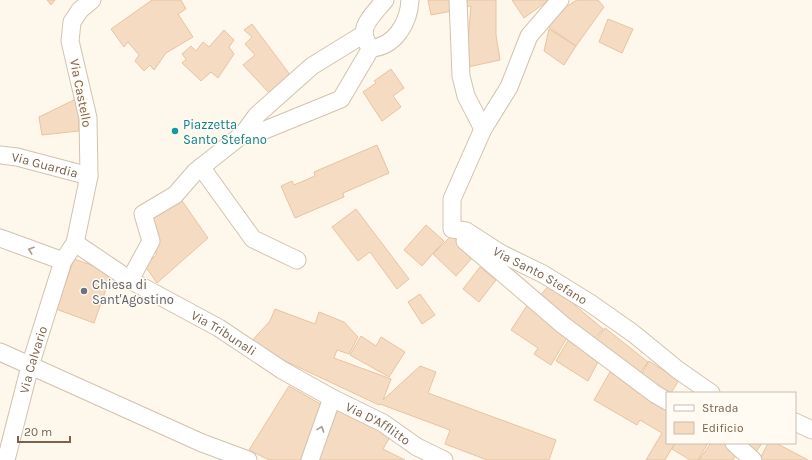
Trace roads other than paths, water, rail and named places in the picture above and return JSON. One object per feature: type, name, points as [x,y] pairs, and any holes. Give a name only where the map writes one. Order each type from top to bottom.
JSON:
[{"type":"street","name":"Via Castello","points":[[63,261],[75,243],[89,176],[88,118],[70,41],[72,22],[80,10],[92,0]]},
{"type":"street","points":[[243,134],[265,130],[341,99],[368,41],[365,25],[385,0]]},
{"type":"street","points":[[368,41],[380,47],[392,40],[403,26],[410,0]]},
{"type":"street","points":[[458,0],[461,76],[466,96],[483,129]]},
{"type":"street","points":[[560,0],[529,36],[509,87],[483,129],[452,199],[452,229],[563,325],[655,394],[666,400]]},
{"type":"street","points":[[130,280],[150,241],[143,214],[175,194],[201,167],[243,134],[257,115],[312,66],[368,41]]},
{"type":"street","name":"Via Guardia","points":[[0,155],[16,157],[89,176]]},
{"type":"street","points":[[201,167],[252,239],[297,260]]},
{"type":"street","name":"Via Santo Stefano","points":[[452,229],[466,231],[500,253],[543,274],[590,303],[634,334],[678,370],[710,392]]},
{"type":"street","points":[[0,238],[63,261]]},
{"type":"street","name":"Via Tribunali","points":[[75,243],[130,280],[218,328],[282,370],[332,398]]},
{"type":"street","name":"Via Calvario","points":[[6,460],[30,366],[63,261]]},
{"type":"street","points":[[0,352],[202,443],[216,454],[248,460]]},
{"type":"street","points":[[310,460],[332,398]]},
{"type":"street","name":"Via D'Afflitto","points":[[332,398],[384,423],[417,447],[444,460]]},
{"type":"street","points":[[796,422],[812,430]]},
{"type":"street","points":[[735,444],[753,460]]},
{"type":"place","name":"Piazzetta Santo Stefano","points":[[175,131]]},
{"type":"place","name":"Chiesa di Sant'Agostino","points":[[84,291]]}]
